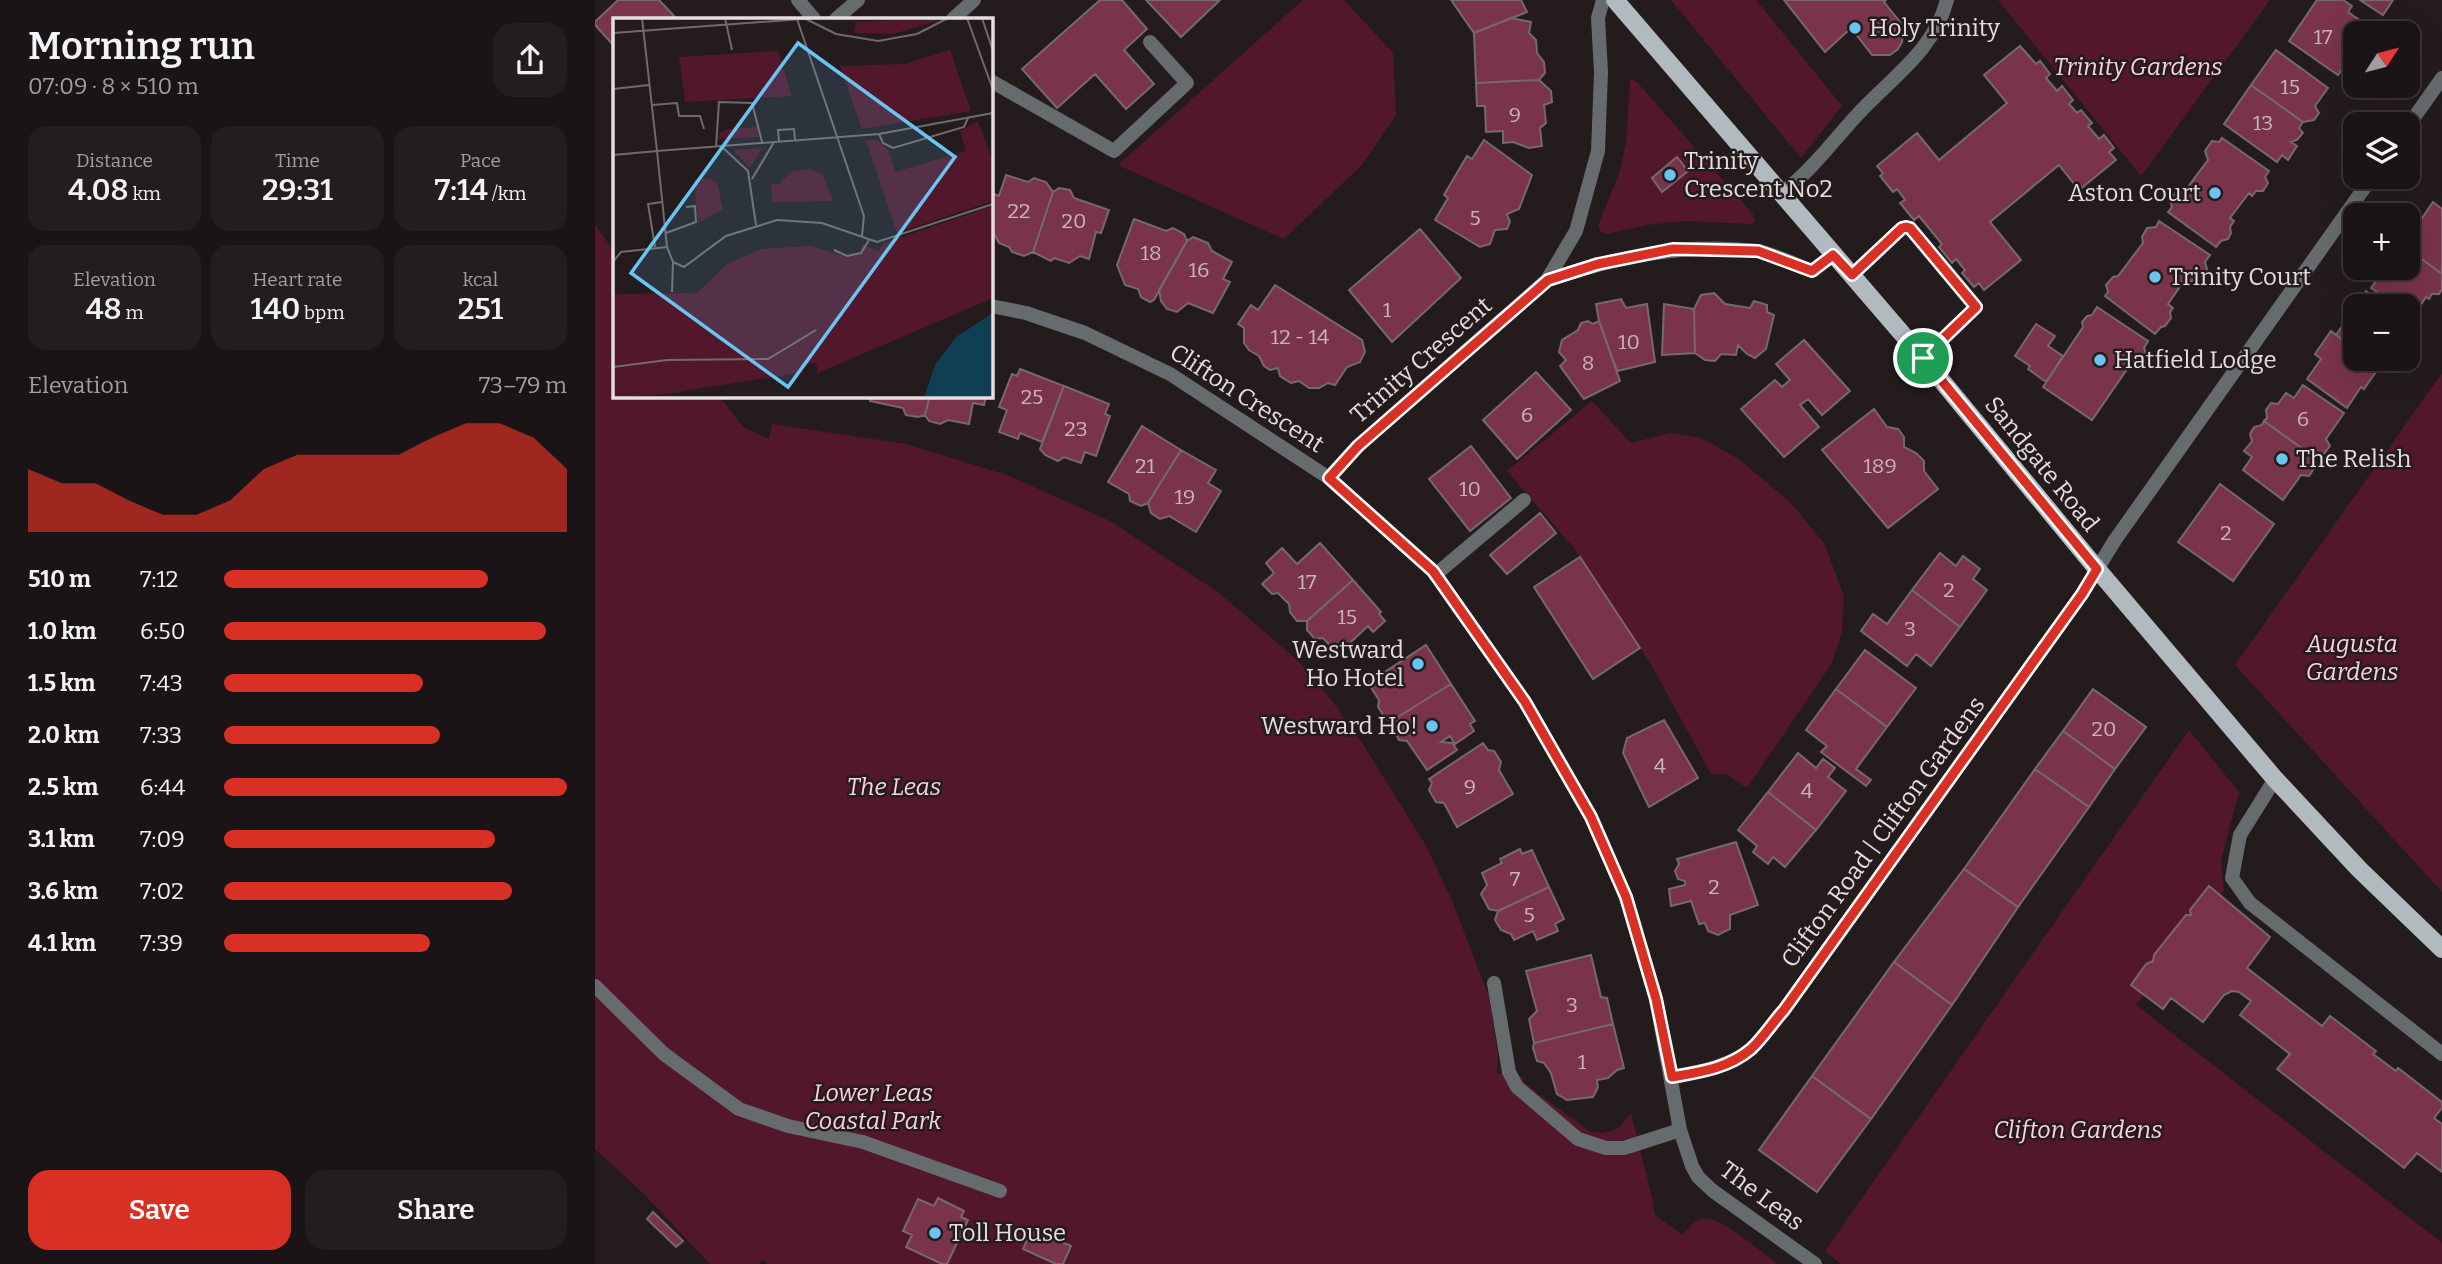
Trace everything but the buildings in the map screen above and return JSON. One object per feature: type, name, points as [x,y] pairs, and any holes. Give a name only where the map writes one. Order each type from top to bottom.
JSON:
[{"type":"main road","name":"Sandgate Road","points":[[1615,0],[1783,192],[1833,255],[1923,358],[2097,569],[2276,779],[2359,869],[2442,949]]},
{"type":"street","points":[[799,0],[813,18]]},
{"type":"street","points":[[837,18],[858,0]]},
{"type":"street","points":[[954,18],[974,0]]},
{"type":"street","name":"Trinity Crescent","points":[[1329,478],[1358,446],[1548,280],[1576,231],[1598,151],[1601,72],[1598,18],[1603,0]]},
{"type":"street","points":[[1783,192],[1806,174],[1859,113],[1914,60],[1933,35],[1947,0]]},
{"type":"street","points":[[992,82],[1114,151],[1187,83],[1150,42]]},
{"type":"street","points":[[2417,112],[2442,78]]},
{"type":"street","points":[[2097,569],[2364,189]]},
{"type":"street","points":[[1852,275],[1902,228],[1910,228],[1976,307],[1923,358]]},
{"type":"street","name":"Trinity Crescent","points":[[1548,280],[1598,264],[1673,249],[1758,251],[1812,271],[1833,255]]},
{"type":"street","name":"Clifton Crescent","points":[[992,306],[1026,313],[1085,333],[1149,362],[1329,478],[1435,575],[1525,702],[1591,817],[1626,897],[1656,999],[1672,1077]]},
{"type":"street","points":[[1435,575],[1524,500]]},
{"type":"street","name":"Clifton Road | Clifton Gardens","points":[[1672,1077],[1708,1070],[1735,1060],[1753,1047],[1784,1010],[2082,594],[2097,569]]},
{"type":"street","points":[[2276,779],[2240,835],[2232,878],[2250,903],[2442,1054]]},
{"type":"street","points":[[1494,983],[1509,1072],[1517,1087],[1578,1139],[1606,1148],[1624,1148],[1680,1130]]},
{"type":"street","points":[[595,986],[664,1054],[739,1109],[788,1126],[863,1142],[1000,1191]]},
{"type":"street","name":"The Leas","points":[[1672,1077],[1680,1130],[1698,1177],[1713,1191],[1815,1264]]},
{"type":"green space","points":[[1303,0],[1344,0],[1393,53],[1396,115],[1362,165],[1284,239],[1118,165]]},
{"type":"green space","points":[[1671,0],[1756,0],[1842,106],[1801,158]]},
{"type":"green space","name":"Trinity Gardens","points":[[1998,0],[2270,0],[2141,176]]},
{"type":"green space","points":[[1630,80],[1636,81],[1753,214],[1755,221],[1752,224],[1684,221],[1647,225],[1606,234],[1601,232],[1598,226],[1620,171],[1626,142]]},
{"type":"green space","name":"Lower Leas Coastal Park","points":[[595,225],[613,250],[613,397],[720,397],[743,427],[769,439],[772,424],[906,444],[1007,475],[1110,521],[1218,592],[1298,661],[1332,701],[1363,744],[1425,844],[1451,898],[1489,997],[1498,1055],[1497,1073],[1523,1077],[1525,1084],[1589,1131],[1612,1131],[1621,1126],[1631,1113],[1654,1214],[1682,1235],[1697,1221],[1711,1219],[1731,1229],[1778,1264],[768,1264],[763,1259],[759,1264],[710,1264],[643,1193],[595,1149]]},
{"type":"green space","name":"Augusta Gardens","points":[[2442,373],[2442,892],[2235,665]]},
{"type":"green space","points":[[1592,401],[1631,443],[1670,433],[1702,438],[1740,460],[1790,502],[1824,543],[1844,596],[1842,631],[1832,663],[1747,788],[1726,774],[1711,774],[1652,666],[1573,547],[1507,471]]},
{"type":"green space","name":"Clifton Gardens","points":[[2189,730],[2239,792],[2221,860],[2224,891],[2136,1005],[2442,1243],[2442,1264],[1841,1264],[1825,1251]]},
{"type":"place","name":"Holy Trinity","points":[[1855,28]]},
{"type":"place","name":"Trinity Crescent No2","points":[[1670,175]]},
{"type":"place","name":"Aston Court","points":[[2215,193]]},
{"type":"place","name":"Trinity Court","points":[[2155,277]]},
{"type":"place","name":"Hatfield Lodge","points":[[2100,360]]},
{"type":"place","name":"The Relish","points":[[2282,459]]},
{"type":"place","name":"Westward Ho Hotel","points":[[1418,664]]},
{"type":"place","name":"Westward Ho!","points":[[1432,726]]},
{"type":"place","name":"Toll House","points":[[935,1233]]},
{"type":"route","points":[[1902,228],[1910,228],[1976,307],[1923,358],[2097,569],[2082,594],[1784,1010],[1753,1047],[1735,1060],[1708,1070],[1672,1077],[1656,999],[1626,897],[1591,817],[1525,702],[1433,571],[1329,478],[1358,446],[1548,280],[1598,264],[1673,249],[1758,251],[1812,271],[1833,255],[1852,275],[1902,228]]}]
